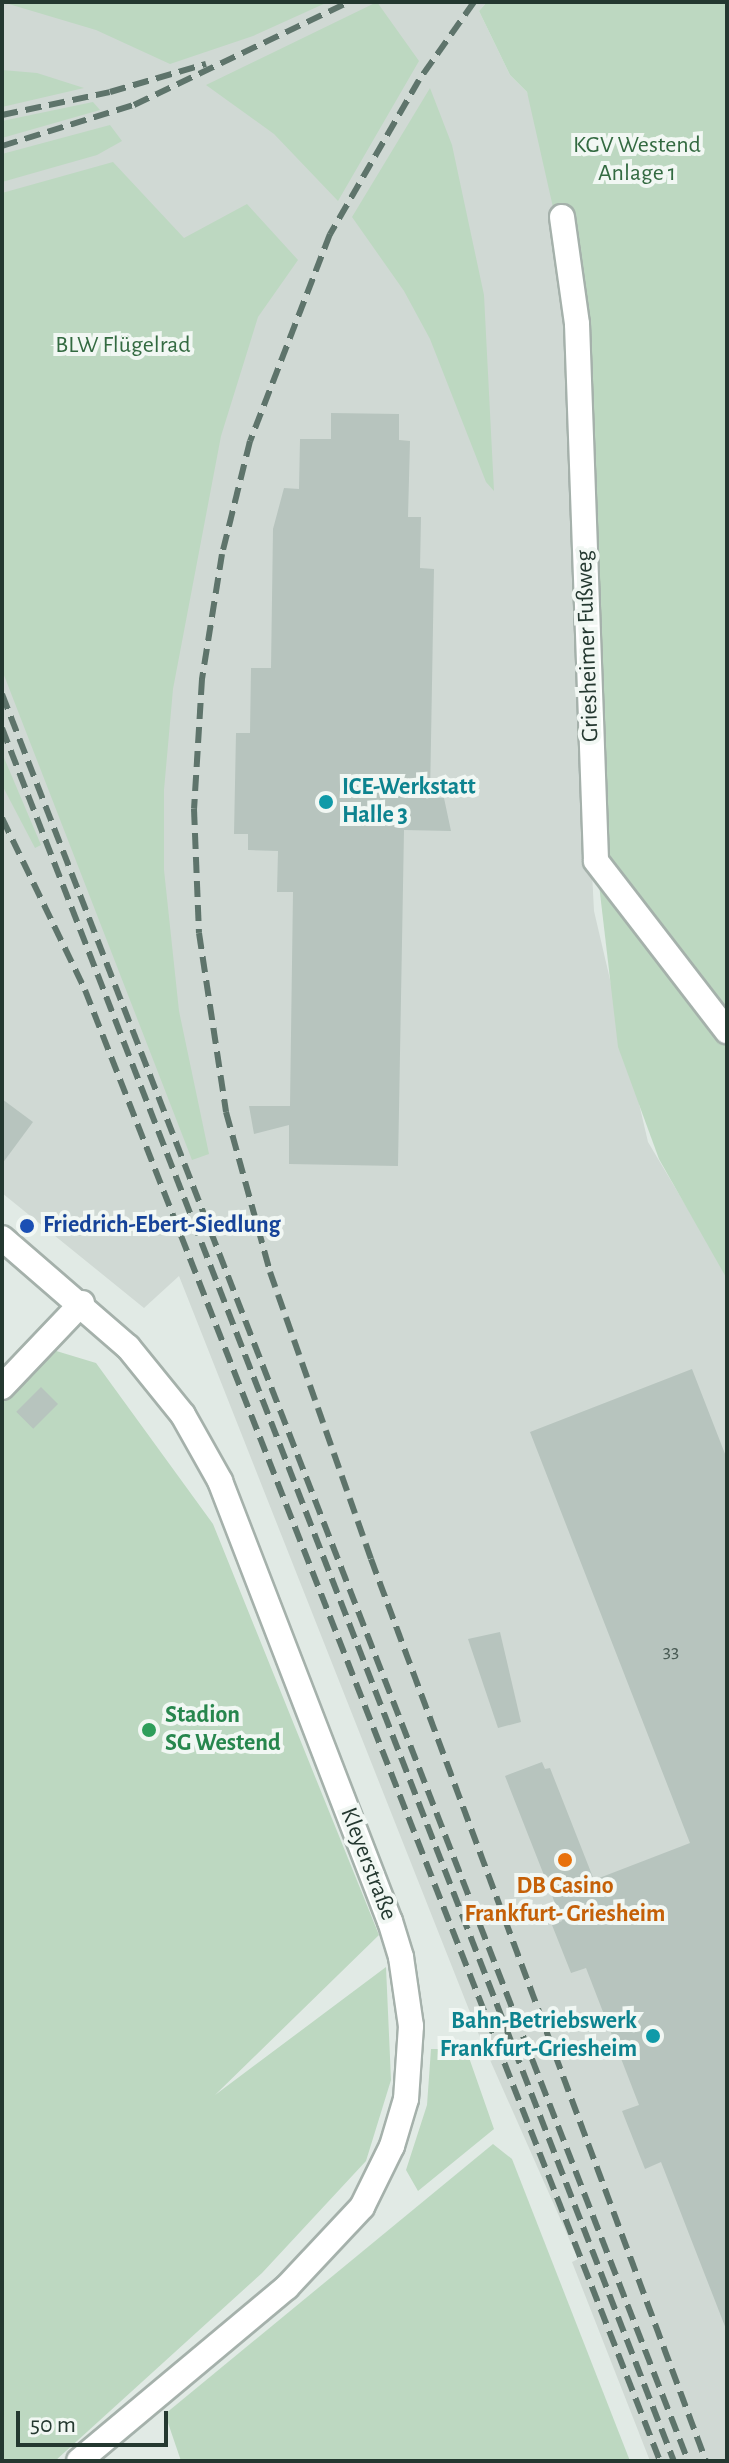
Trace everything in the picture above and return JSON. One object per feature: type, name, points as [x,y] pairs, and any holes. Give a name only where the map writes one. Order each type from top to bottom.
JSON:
[{"type":"street","name":"Griesheimer Fußweg","points":[[562,217],[577,324],[596,861],[727,1031]]},
{"type":"street","name":"Kleyerstraße","points":[[2,1238],[82,1303],[128,1347],[183,1415],[220,1481],[390,1921],[401,1957],[411,2026],[406,2099],[392,2146],[362,2207],[287,2287],[79,2461]]},
{"type":"street","points":[[2,1387],[82,1303]]},
{"type":"shaded area","points":[[2,2],[487,2],[479,11],[510,75],[527,92],[557,180],[594,911],[648,1142],[727,1275],[727,2461],[650,2461],[572,2262],[578,2259],[479,2035],[179,1276],[144,1308],[2,1193]]},
{"type":"green space","points":[[2,2],[328,2],[253,36],[170,64],[96,30]]},
{"type":"green space","points":[[377,2],[419,61],[338,201],[274,134],[206,85]]},
{"type":"green space","name":"KGV Westend Anlage 1","points":[[487,2],[727,2],[727,1024],[608,864],[590,877],[574,386],[559,234],[527,92],[510,75],[479,11]]},
{"type":"green space","points":[[2,70],[37,73],[84,88],[2,107]]},
{"type":"green space","points":[[430,88],[452,145],[484,295],[494,491],[486,482],[430,339],[404,291],[352,217]]},
{"type":"green space","points":[[93,102],[100,110],[2,138],[2,121]]},
{"type":"green space","points":[[110,125],[122,141],[97,155],[2,182],[2,154]]},
{"type":"green space","name":"BLW Flügelrad","points":[[113,162],[184,238],[247,204],[298,260],[258,317],[221,436],[173,689],[164,790],[164,870],[179,1011],[209,1154],[192,1160],[2,670],[2,193]]},
{"type":"green space","points":[[2,753],[41,845],[35,848],[2,785]]},
{"type":"green space","points":[[598,876],[727,1041],[727,1279],[659,1159],[618,1047]]},
{"type":"green space","name":"Stadion SG Westend","points":[[53,1350],[96,1363],[213,1524],[379,1935],[215,2095],[386,1967],[391,2080],[366,2161],[262,2273],[55,2461],[2,2461],[2,1402]]},
{"type":"green space","points":[[431,2049],[466,2049],[494,2129],[418,2191],[406,2170],[427,2105]]},
{"type":"green space","points":[[493,2144],[512,2159],[630,2461],[181,2461],[165,2414]]},
{"type":"building","name":"ICE-Werkstatt Halle 3","points":[[331,413],[399,414],[399,440],[410,441],[408,517],[421,517],[420,568],[434,569],[430,798],[444,798],[451,831],[404,830],[398,1166],[289,1164],[289,1125],[254,1134],[249,1106],[290,1106],[293,892],[277,892],[278,851],[248,850],[248,834],[234,834],[236,733],[250,733],[251,668],[271,668],[273,529],[284,488],[299,489],[300,439],[331,439]]},
{"type":"building","points":[[2,1099],[33,1122],[2,1164]]},
{"type":"building","points":[[692,1369],[727,1459],[726,2329],[661,2162],[645,2169],[622,2111],[639,2105],[586,1968],[571,1973],[552,1925],[562,1921],[505,1776],[542,1762],[545,1769],[550,1768],[594,1880],[690,1843],[530,1432]]},
{"type":"building","points":[[41,1387],[58,1404],[33,1429],[16,1412]]},
{"type":"building","points":[[500,1632],[521,1722],[498,1728],[468,1639]]},
{"type":"railway","points":[[2,146],[134,105],[349,2]]},
{"type":"railway","points":[[474,2],[419,80],[330,234],[250,441],[222,554],[202,679],[194,809],[199,933],[226,1112],[270,1272],[371,1559],[706,2461]]},
{"type":"railway","points":[[2,115],[110,92],[206,64]]},
{"type":"railway","points":[[2,694],[688,2461]]},
{"type":"railway","points":[[2,728],[674,2461]]},
{"type":"railway","points":[[2,818],[85,990],[660,2461]]},
{"type":"place","name":"ICE-Werkstatt Halle 3","points":[[326,802]]},
{"type":"place","name":"Friedrich-Ebert-Siedlung","points":[[27,1226]]},
{"type":"place","name":"Stadion SG Westend","points":[[149,1730]]},
{"type":"place","name":"DB Casino Frankfurt- Griesheim","points":[[565,1860]]},
{"type":"place","name":"Bahn-Betriebswerk Frankfurt-Griesheim","points":[[653,2036]]}]
